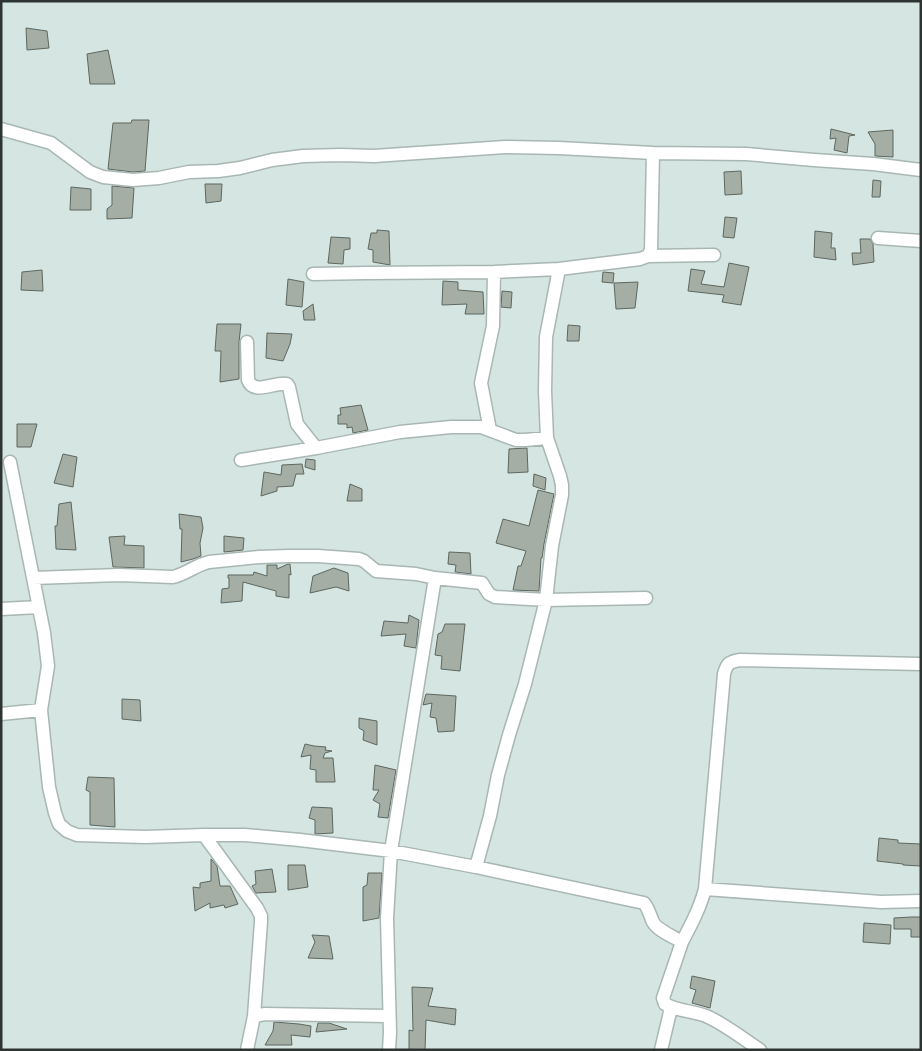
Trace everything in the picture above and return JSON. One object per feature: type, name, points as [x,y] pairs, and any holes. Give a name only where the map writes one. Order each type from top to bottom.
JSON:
[{"type":"street","points":[[1,129],[51,143],[90,172],[103,177],[133,180],[159,178],[189,172],[240,168],[272,160],[303,156],[374,156],[505,147],[654,153],[746,154],[873,164],[921,170]]},
{"type":"street","points":[[648,256],[651,250],[654,153]]},
{"type":"street","points":[[878,238],[921,241]]},
{"type":"street","points":[[313,274],[494,272],[559,269],[640,259],[648,256],[714,255]]},
{"type":"street","points":[[476,867],[490,816],[498,775],[525,684],[546,600],[552,546],[562,495],[560,476],[547,438],[545,391],[545,342],[559,269]]},
{"type":"street","points":[[490,430],[481,383],[493,326],[494,272]]},
{"type":"street","points":[[246,342],[248,380],[250,384],[257,388],[280,383],[287,384],[297,424],[316,448]]},
{"type":"street","points":[[241,460],[400,432],[451,427],[481,427],[516,440],[547,438]]},
{"type":"street","points":[[10,462],[44,633],[48,666],[41,710],[49,787],[59,824],[67,831],[77,835],[113,837],[204,834],[245,835],[391,851],[641,902],[647,906],[653,924],[657,928],[682,942]]},
{"type":"street","points":[[33,578],[173,576],[179,575],[202,563],[209,562],[259,557],[318,556],[359,559],[376,570],[482,583],[489,594],[495,597],[546,600],[646,598]]},
{"type":"street","points":[[389,1050],[387,918],[391,851],[435,578]]},
{"type":"street","points":[[1,609],[38,607]]},
{"type":"street","points":[[760,1050],[709,1017],[671,1008],[665,1004],[663,998],[682,942],[696,916],[705,889],[726,666],[731,662],[740,660],[921,664]]},
{"type":"street","points":[[1,714],[41,710]]},
{"type":"street","points":[[204,834],[257,908],[262,922],[254,1016],[248,1050]]},
{"type":"street","points":[[705,889],[881,902],[921,901]]},
{"type":"street","points":[[661,1050],[671,1008]]},
{"type":"street","points":[[254,1016],[265,1014],[389,1016]]},
{"type":"building","points":[[26,28],[47,31],[49,48],[27,50]]},
{"type":"building","points":[[108,50],[115,84],[90,84],[87,54]]},
{"type":"building","points":[[132,120],[149,120],[145,171],[133,172],[108,169],[113,123],[131,123]]},
{"type":"building","points":[[831,129],[855,135],[849,136],[847,153],[834,150],[836,138],[830,139]]},
{"type":"building","points":[[893,130],[893,157],[875,156],[875,144],[868,132]]},
{"type":"building","points":[[741,171],[742,194],[725,195],[724,172]]},
{"type":"building","points":[[873,180],[881,181],[880,197],[872,197]]},
{"type":"building","points":[[205,184],[222,184],[221,201],[206,203]]},
{"type":"building","points":[[112,186],[134,188],[132,218],[107,219],[107,209],[112,205]]},
{"type":"building","points":[[71,187],[91,189],[91,210],[70,210]]},
{"type":"building","points":[[725,217],[737,218],[734,238],[723,237]]},
{"type":"building","points":[[377,230],[389,231],[390,265],[373,262],[373,250],[368,249],[371,233],[377,233]]},
{"type":"building","points":[[815,231],[832,233],[831,248],[835,248],[836,260],[814,257]]},
{"type":"building","points":[[331,237],[350,238],[350,249],[344,250],[343,264],[328,263]]},
{"type":"building","points":[[860,239],[870,239],[873,244],[874,262],[853,265],[852,253],[861,253]]},
{"type":"building","points":[[729,263],[749,267],[741,305],[722,302],[724,295],[688,291],[691,269],[705,271],[701,284],[724,287]]},
{"type":"building","points":[[42,270],[43,291],[21,290],[22,272]]},
{"type":"building","points":[[603,272],[614,273],[613,283],[602,282]]},
{"type":"building","points":[[288,279],[304,282],[302,307],[286,305]]},
{"type":"building","points":[[443,281],[458,282],[458,290],[483,292],[484,314],[465,314],[467,304],[442,305]]},
{"type":"building","points":[[638,282],[635,308],[616,309],[614,283]]},
{"type":"building","points":[[502,291],[512,292],[511,308],[501,307]]},
{"type":"building","points":[[313,304],[315,320],[304,320],[303,311]]},
{"type":"building","points":[[217,324],[241,324],[239,379],[220,382],[221,351],[215,351]]},
{"type":"building","points":[[568,325],[580,326],[579,341],[567,341]]},
{"type":"building","points":[[267,333],[292,334],[283,361],[266,358]]},
{"type":"building","points":[[361,405],[368,430],[353,433],[352,427],[347,428],[347,424],[338,424],[338,415],[341,415],[340,408]]},
{"type":"building","points":[[17,424],[37,424],[31,447],[17,447]]},
{"type":"building","points":[[527,448],[528,472],[508,473],[509,449]]},
{"type":"building","points":[[63,454],[77,457],[73,487],[54,483]]},
{"type":"building","points":[[306,459],[315,460],[315,470],[305,467]]},
{"type":"building","points":[[302,464],[304,474],[296,474],[293,486],[277,487],[277,491],[261,496],[264,472],[281,475],[282,465]]},
{"type":"building","points":[[534,474],[546,478],[545,490],[533,486]]},
{"type":"building","points":[[350,484],[362,489],[362,501],[347,501]]},
{"type":"building","points":[[538,490],[554,494],[541,558],[539,591],[513,590],[518,566],[521,566],[526,551],[496,543],[503,519],[529,526]]},
{"type":"building","points":[[71,502],[76,550],[56,549],[55,526],[57,526],[59,504]]},
{"type":"building","points":[[179,514],[201,517],[203,528],[200,543],[201,556],[181,562],[182,529],[180,529]]},
{"type":"building","points":[[125,536],[124,545],[144,546],[144,568],[113,567],[109,537]]},
{"type":"building","points":[[224,536],[244,538],[243,550],[224,552]]},
{"type":"building","points":[[449,552],[470,553],[471,574],[455,572],[456,565],[448,564]]},
{"type":"building","points":[[290,564],[291,575],[289,574],[289,598],[276,596],[276,591],[243,582],[242,601],[221,603],[222,589],[229,588],[228,575],[253,575],[254,572],[267,576],[267,565],[277,565],[277,569]]},
{"type":"building","points":[[334,568],[348,573],[349,591],[336,587],[310,593],[313,576]]},
{"type":"building","points":[[409,615],[419,620],[416,648],[404,646],[406,634],[381,636],[384,621],[408,623]]},
{"type":"building","points":[[445,624],[465,624],[460,671],[441,669],[442,656],[435,655],[438,634],[442,632]]},
{"type":"building","points":[[426,694],[456,696],[454,731],[438,732],[436,718],[430,717],[432,703],[423,705]]},
{"type":"building","points":[[122,699],[140,700],[141,721],[122,719]]},
{"type":"building","points":[[359,718],[377,721],[377,745],[363,740],[364,731],[359,728]]},
{"type":"building","points":[[305,744],[326,747],[325,750],[332,751],[325,753],[323,758],[333,758],[335,782],[316,782],[316,770],[310,769],[311,755],[301,757]]},
{"type":"building","points":[[375,765],[396,770],[388,818],[378,817],[380,804],[373,800],[379,790],[373,790]]},
{"type":"building","points":[[88,777],[114,778],[115,827],[90,825],[90,792],[86,790]]},
{"type":"building","points":[[312,807],[332,808],[333,833],[315,834],[315,820],[309,818]]},
{"type":"building","points":[[879,838],[898,840],[898,843],[921,844],[921,866],[877,861]]},
{"type":"building","points":[[211,859],[217,866],[220,886],[230,886],[238,904],[225,908],[224,905],[210,908],[210,903],[195,911],[193,887],[200,888],[200,883],[211,881]]},
{"type":"building","points":[[288,865],[305,865],[308,887],[288,890]]},
{"type":"building","points":[[272,869],[276,892],[256,893],[252,886],[256,884],[255,871]]},
{"type":"building","points":[[368,873],[382,873],[379,918],[363,921],[363,887],[367,885]]},
{"type":"building","points":[[921,917],[921,937],[911,937],[911,929],[894,929],[894,918]]},
{"type":"building","points":[[864,923],[891,925],[890,944],[863,942]]},
{"type":"building","points":[[312,935],[329,936],[333,959],[308,958],[315,942]]},
{"type":"building","points":[[692,976],[715,981],[710,1008],[692,1003],[696,990],[690,988]]},
{"type":"building","points":[[412,987],[433,988],[428,1006],[456,1009],[455,1025],[426,1020],[425,1050],[409,1050],[409,1030],[413,1031]]},
{"type":"building","points":[[274,1022],[311,1026],[310,1037],[291,1035],[292,1045],[265,1045],[273,1031]]},
{"type":"building","points":[[318,1023],[329,1023],[347,1029],[316,1032]]}]
